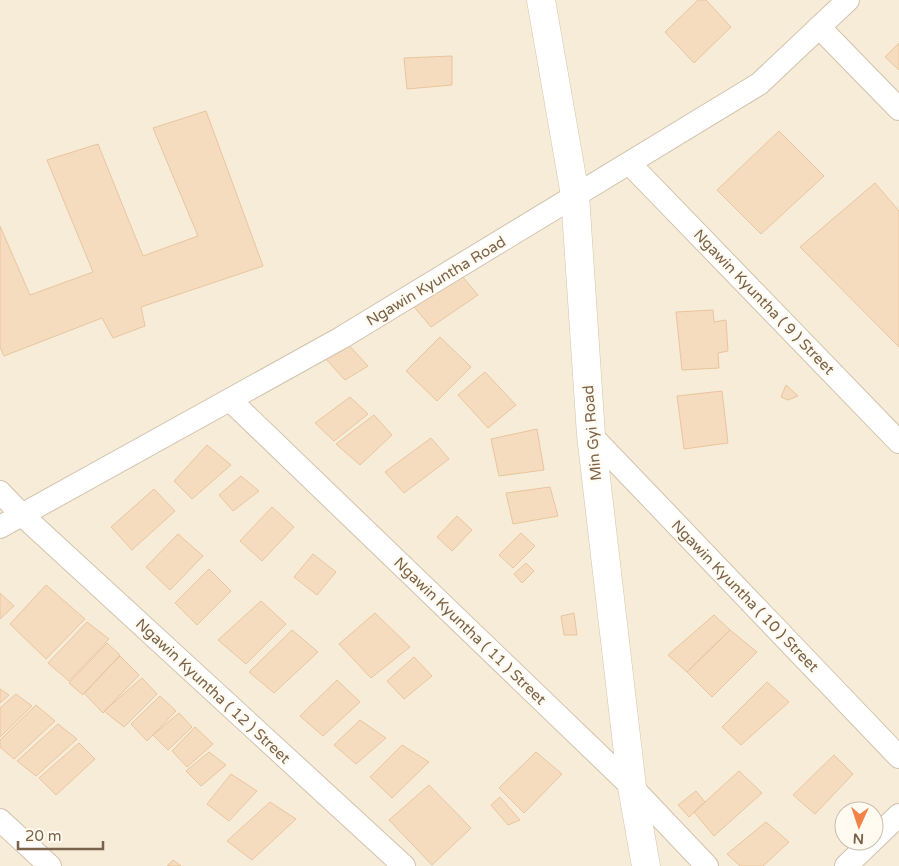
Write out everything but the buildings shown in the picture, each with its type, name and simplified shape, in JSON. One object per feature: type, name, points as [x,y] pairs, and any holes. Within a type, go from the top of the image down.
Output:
[{"type":"main road","name":"Min Gyi Road","points":[[541,0],[576,195],[591,435],[632,787],[646,866]]},
{"type":"street","name":"Ngawin Kyuntha Road","points":[[0,527],[341,338],[759,84],[848,0]]},
{"type":"street","points":[[819,27],[899,109]]},
{"type":"street","name":"Ngawin Kyuntha ( 9 ) Street","points":[[630,163],[899,442]]},
{"type":"street","name":"Ngawin Kyuntha ( 11 ) Street","points":[[230,400],[632,787],[706,866]]},
{"type":"street","name":"Ngawin Kyuntha ( 10 ) Street","points":[[591,435],[899,757]]},
{"type":"street","name":"Ngawin Kyuntha ( 12 ) Street","points":[[0,492],[22,515],[404,866]]},
{"type":"street","points":[[884,829],[899,815]]},
{"type":"street","points":[[0,820],[50,866]]},
{"type":"street","points":[[846,866],[862,851]]},
{"type":"shaded area","points":[[0,0],[899,0],[899,866],[0,866]]}]
